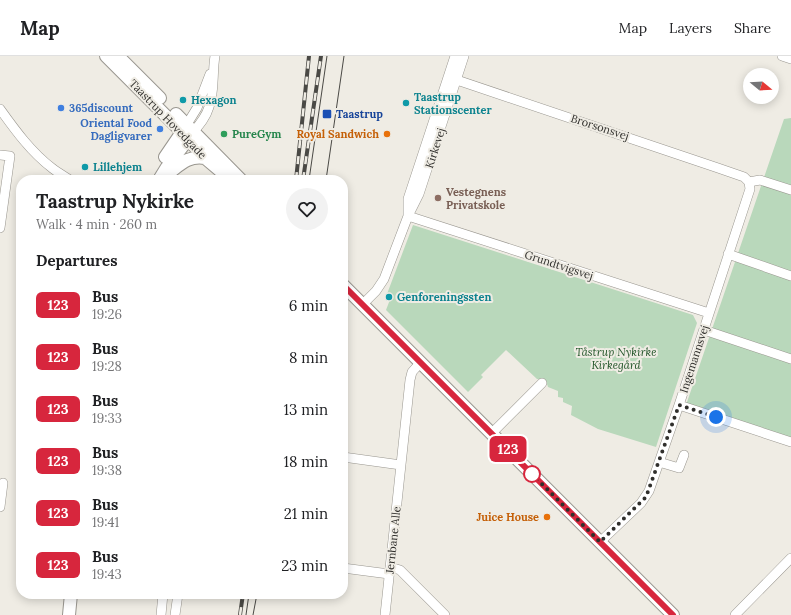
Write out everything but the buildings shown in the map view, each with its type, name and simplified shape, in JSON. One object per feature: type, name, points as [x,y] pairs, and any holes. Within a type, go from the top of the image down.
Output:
[{"type":"street","name":"Taastrup Hovedgade","points":[[106,56],[235,175]]},
{"type":"street","name":"Taastrup Hovedgade","points":[[118,56],[187,132],[205,158],[225,175]]},
{"type":"street","name":"Kirkevej","points":[[408,216],[408,199],[455,56]]},
{"type":"street","name":"Kirkevej","points":[[363,304],[376,291],[384,279],[408,216],[419,194],[464,56]]},
{"type":"street","points":[[782,56],[791,59]]},
{"type":"street","points":[[155,175],[187,132],[204,118],[210,107],[214,58]]},
{"type":"street","name":"Brorsonsvej","points":[[448,77],[725,170],[744,177],[749,182]]},
{"type":"street","points":[[0,109],[18,134],[51,167],[63,175]]},
{"type":"street","points":[[162,175],[187,132]]},
{"type":"street","points":[[0,155],[10,156],[0,228]]},
{"type":"street","points":[[166,175],[190,158],[205,158]]},
{"type":"street","points":[[749,182],[760,180],[791,190]]},
{"type":"street","name":"Ingemannsvej","points":[[600,542],[646,497],[660,462],[704,330],[750,189],[749,182]]},
{"type":"street","name":"Grundtvigsvej","points":[[408,216],[709,313]]},
{"type":"street","points":[[728,254],[791,276]]},
{"type":"street","points":[[348,290],[673,615]]},
{"type":"street","points":[[704,330],[791,359]]},
{"type":"street","name":"Jernbane Alle","points":[[385,615],[410,377],[412,372],[421,362]]},
{"type":"street","points":[[492,433],[542,383]]},
{"type":"street","points":[[679,405],[791,442]]},
{"type":"street","points":[[660,462],[679,468],[684,455]]},
{"type":"street","points":[[348,458],[401,464]]},
{"type":"street","points":[[0,507],[3,483]]},
{"type":"street","points":[[735,615],[791,558]]},
{"type":"street","points":[[348,568],[400,570],[445,615]]},
{"type":"street","points":[[69,615],[71,599]]},
{"type":"street","points":[[161,615],[163,599]]},
{"type":"street","points":[[175,615],[177,599]]},
{"type":"green space","points":[[791,118],[791,439],[686,405],[784,119]]},
{"type":"green space","name":"Tåstrup Nykirke Kirkegård","points":[[413,225],[693,315],[697,323],[656,447],[598,429],[571,415],[572,406],[563,402],[563,398],[558,397],[558,391],[548,387],[546,381],[537,379],[506,350],[481,375],[483,377],[468,392],[386,310],[391,297],[387,294]]},
{"type":"tram line","points":[[310,175],[327,56]]},
{"type":"tram line","points":[[327,175],[344,56]]},
{"type":"tram line","points":[[246,615],[248,599]]},
{"type":"tram line","points":[[253,615],[256,599]]},
{"type":"railway","points":[[297,175],[309,56]]},
{"type":"railway","points":[[304,175],[321,56]]},
{"type":"railway","points":[[240,615],[242,599]]},
{"type":"bus line","name":"123","points":[[348,290],[673,615]]},
{"type":"place","name":"Hexagon","points":[[183,100]]},
{"type":"place","name":"Taastrup Stationscenter","points":[[406,103]]},
{"type":"place","name":"365discount","points":[[61,108]]},
{"type":"place","name":"Taastrup","points":[[327,114]]},
{"type":"place","name":"Oriental Food Dagligvarer","points":[[160,129]]},
{"type":"place","name":"PureGym","points":[[224,134]]},
{"type":"place","name":"Royal Sandwich","points":[[387,134]]},
{"type":"place","name":"Lillehjem","points":[[85,167]]},
{"type":"place","name":"Vestegnens Privatskole","points":[[438,198]]},
{"type":"place","name":"Genforeningssten","points":[[389,297]]},
{"type":"place","name":"Juice House","points":[[547,517]]},
{"type":"route","points":[[532,474],[600,542],[646,497],[660,462],[679,405],[716,417]]}]
